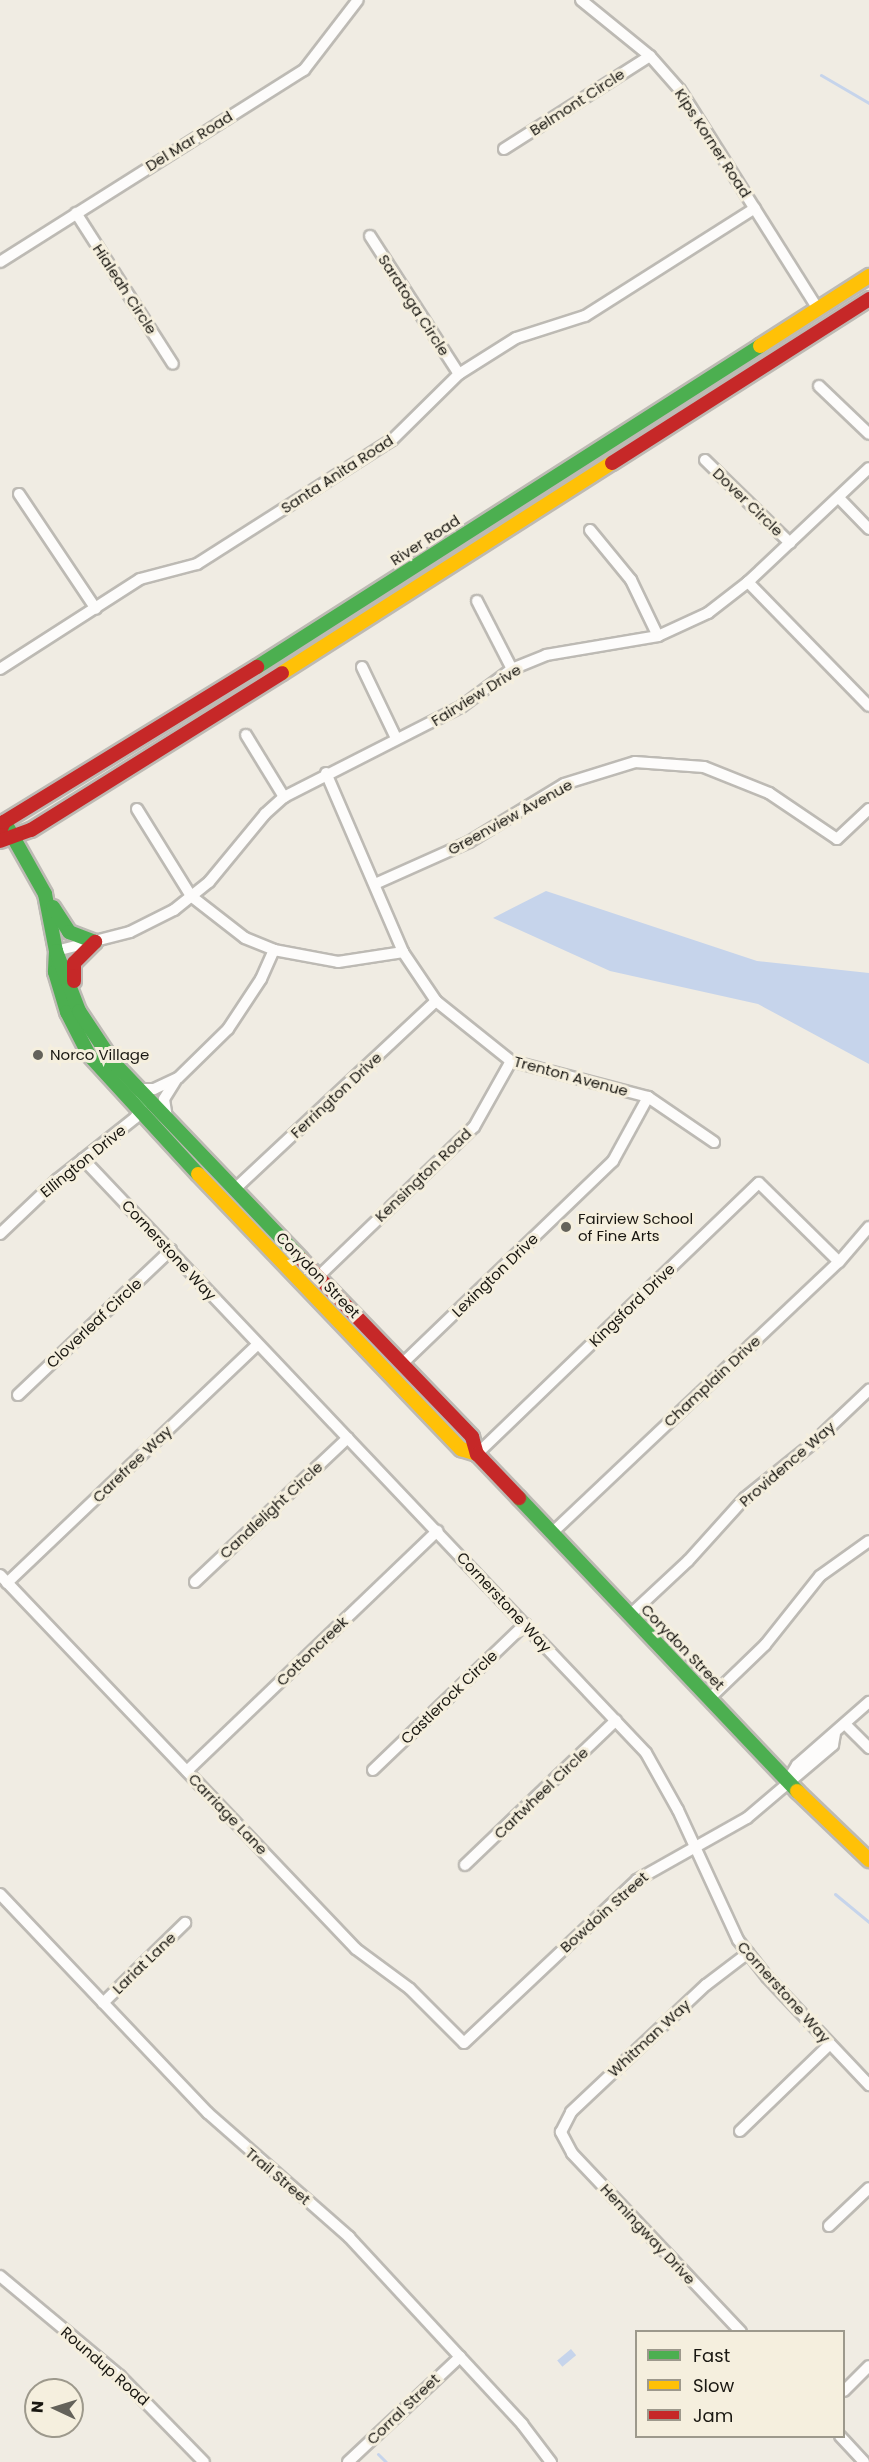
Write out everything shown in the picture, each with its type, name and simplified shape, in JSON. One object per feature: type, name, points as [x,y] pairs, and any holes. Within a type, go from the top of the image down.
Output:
[{"type":"main road","name":"River Road","points":[[1,823],[254,669],[869,276]]},
{"type":"main road","points":[[0,841],[16,838],[869,300]]},
{"type":"main road","name":"Corydon Street","points":[[1,823],[16,838],[45,894],[56,951],[79,1011],[96,1041],[191,1145],[236,1188],[472,1437],[477,1454],[787,1781],[869,1860]]},
{"type":"main road","points":[[45,894],[69,932],[95,942],[74,963],[79,1011]]},
{"type":"main road","name":"Corydon Street","points":[[56,951],[55,972],[79,1038],[88,1054],[140,1113],[461,1449],[477,1454]]},
{"type":"street","name":"Del Mar Road","points":[[0,262],[304,70],[358,0]]},
{"type":"street","name":"Kips Korner Road","points":[[581,0],[650,56],[680,90],[818,309]]},
{"type":"street","name":"Belmont Circle","points":[[504,148],[650,56]]},
{"type":"street","name":"Santa Anita Road","points":[[0,669],[140,579],[196,564],[392,440],[459,374],[516,338],[585,316],[755,208]]},
{"type":"street","name":"Hialeah Circle","points":[[76,213],[173,364]]},
{"type":"street","name":"Saratoga Circle","points":[[370,236],[459,374]]},
{"type":"street","points":[[819,386],[869,434]]},
{"type":"street","name":"Dover Circle","points":[[705,460],[790,543]]},
{"type":"street","name":"Fairview Drive","points":[[56,951],[95,942],[155,921],[209,882],[284,797],[326,773],[461,708],[512,669],[546,655],[658,636],[708,613],[748,582],[869,468]]},
{"type":"street","points":[[19,494],[96,609]]},
{"type":"street","points":[[839,498],[869,530]]},
{"type":"street","points":[[590,530],[631,580],[658,636]]},
{"type":"street","points":[[748,582],[869,706]]},
{"type":"street","points":[[477,601],[512,669]]},
{"type":"street","points":[[362,667],[396,738]]},
{"type":"street","points":[[246,735],[284,797]]},
{"type":"street","name":"Greenview Avenue","points":[[375,884],[469,842],[564,784],[635,762],[704,767],[769,793],[837,839],[869,809]]},
{"type":"street","name":"Trenton Avenue","points":[[326,773],[403,952],[436,1001],[511,1062],[648,1097],[714,1142]]},
{"type":"street","points":[[136,809],[190,896],[222,923],[274,950],[338,962],[403,952]]},
{"type":"street","points":[[167,1118],[164,1100],[178,1078],[244,1007],[274,950]]},
{"type":"street","name":"Ferrington Drive","points":[[236,1188],[436,1001]]},
{"type":"street","name":"Kensington Road","points":[[319,1276],[474,1127],[511,1062]]},
{"type":"street","points":[[140,1113],[143,1098],[140,1089],[154,1089],[178,1078]]},
{"type":"street","name":"Lexington Drive","points":[[402,1364],[613,1161],[648,1097]]},
{"type":"street","name":"Corydon Street","points":[[140,1113],[156,1117],[182,1143],[191,1145]]},
{"type":"street","name":"Ellington Drive","points":[[0,1234],[83,1159],[118,1136],[140,1113]]},
{"type":"street","name":"Cornerstone Way","points":[[83,1159],[616,1720],[651,1761],[695,1847],[729,1926],[748,1953],[869,2085]]},
{"type":"street","name":"Kingsford Drive","points":[[477,1454],[759,1183],[839,1262]]},
{"type":"street","name":"Champlain Drive","points":[[552,1533],[839,1262],[869,1227]]},
{"type":"street","name":"Cloverleaf Circle","points":[[18,1395],[171,1250]]},
{"type":"street","name":"Carefree Way","points":[[3,1579],[257,1344]]},
{"type":"street","name":"Providence Way","points":[[630,1615],[688,1561],[745,1498],[812,1444],[869,1390]]},
{"type":"street","name":"Candlelight Circle","points":[[195,1582],[348,1438]]},
{"type":"street","name":"Cottoncreek","points":[[187,1771],[437,1531]]},
{"type":"street","points":[[709,1699],[765,1645],[820,1576],[869,1541]]},
{"type":"street","name":"Carriage Lane","points":[[3,1579],[356,1948],[410,1989],[464,2043]]},
{"type":"street","name":"Castlerock Circle","points":[[373,1770],[525,1624]]},
{"type":"street","name":"Bowdoin Street","points":[[464,2043],[637,1880],[747,1818],[787,1781],[804,1772],[833,1745],[835,1734],[869,1702]]},
{"type":"street","name":"Cartwheel Circle","points":[[465,1865],[616,1720]]},
{"type":"street","points":[[846,1725],[869,1748]]},
{"type":"street","name":"Trail Street","points":[[0,1894],[208,2113],[349,2237],[522,2424],[551,2462]]},
{"type":"street","name":"Lariat Lane","points":[[103,2002],[185,1923]]},
{"type":"street","name":"Whitman Way","points":[[561,2132],[571,2112],[706,1985],[748,1953]]},
{"type":"street","points":[[740,2131],[830,2044]]},
{"type":"street","name":"Hemingway Drive","points":[[561,2132],[572,2153],[740,2330]]},
{"type":"street","points":[[829,2226],[869,2188]]},
{"type":"street","name":"Roundup Road","points":[[0,2276],[120,2376],[204,2462]]},
{"type":"street","name":"Corral Street","points":[[348,2462],[460,2356]]},
{"type":"street","points":[[845,2389],[869,2366]]},
{"type":"street","points":[[842,2438],[864,2462]]},
{"type":"water","points":[[546,891],[757,961],[869,973],[869,1064],[758,1004],[610,971],[493,918]]},
{"type":"water","points":[[571,2349],[576,2355],[562,2367],[557,2361]]},
{"type":"waterway","points":[[821,75],[869,103]]},
{"type":"waterway","points":[[835,1894],[869,1922]]},
{"type":"waterway","points":[[378,2454],[386,2462]]},
{"type":"traffic: fast","points":[[257,667],[760,346]]},
{"type":"traffic: fast","points":[[8,828],[45,894],[56,951],[55,972],[67,1012],[89,1055],[198,1174]]},
{"type":"traffic: fast","points":[[53,907],[69,932],[95,942]]},
{"type":"traffic: fast","points":[[56,951],[79,1011],[113,1062],[301,1259]]},
{"type":"traffic: fast","points":[[519,1498],[797,1791]]},
{"type":"traffic: slow","points":[[760,346],[869,276]]},
{"type":"traffic: slow","points":[[282,673],[612,463]]},
{"type":"traffic: slow","points":[[198,1174],[461,1449],[477,1454]]},
{"type":"traffic: slow","points":[[797,1791],[869,1860]]},
{"type":"traffic: jam","points":[[612,463],[869,299]]},
{"type":"traffic: jam","points":[[0,831],[4,822],[257,667]]},
{"type":"traffic: jam","points":[[0,841],[31,830],[282,673]]},
{"type":"traffic: jam","points":[[74,981],[74,963],[95,942]]},
{"type":"traffic: jam","points":[[301,1259],[472,1437],[477,1454],[519,1498]]},
{"type":"place","name":"Norco Village","points":[[38,1055]]},
{"type":"place","name":"Fairview School of Fine Arts","points":[[566,1227]]}]
